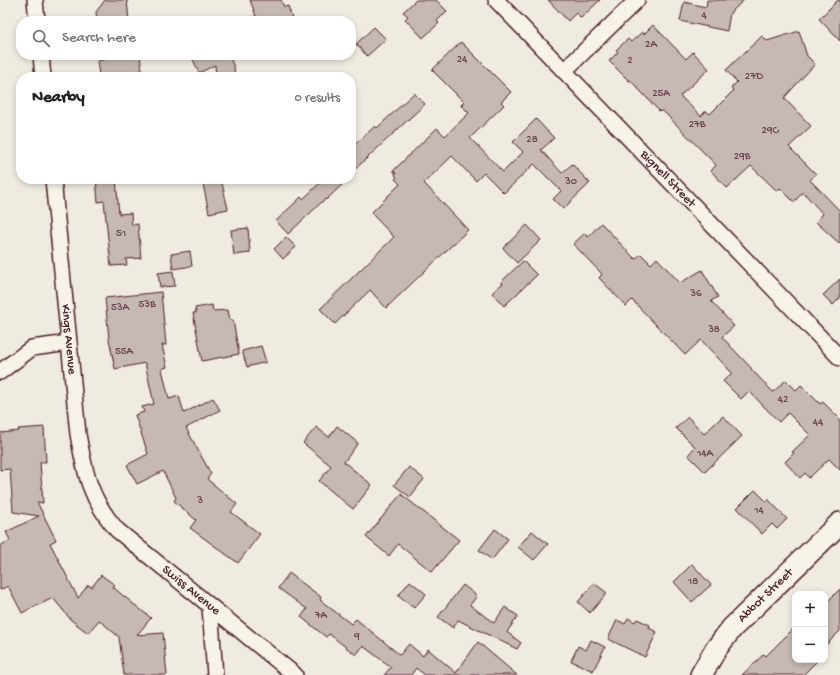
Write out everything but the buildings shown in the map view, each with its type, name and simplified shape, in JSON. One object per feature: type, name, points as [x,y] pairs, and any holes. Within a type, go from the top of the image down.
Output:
[{"type":"street","points":[[35,0],[37,16]]},
{"type":"street","name":"Bignell Street","points":[[496,0],[840,358]]},
{"type":"street","points":[[564,71],[637,0]]},
{"type":"street","points":[[41,60],[43,72]]},
{"type":"street","name":"Kings Avenue","points":[[53,184],[78,434],[84,467],[95,498]]},
{"type":"street","points":[[0,372],[32,348],[69,343]]},
{"type":"street","name":"Swiss Avenue","points":[[95,498],[104,516],[117,530],[295,675]]},
{"type":"street","name":"Abbot Street","points":[[701,675],[716,649],[732,628],[840,523]]},
{"type":"street","points":[[210,607],[215,675]]}]
